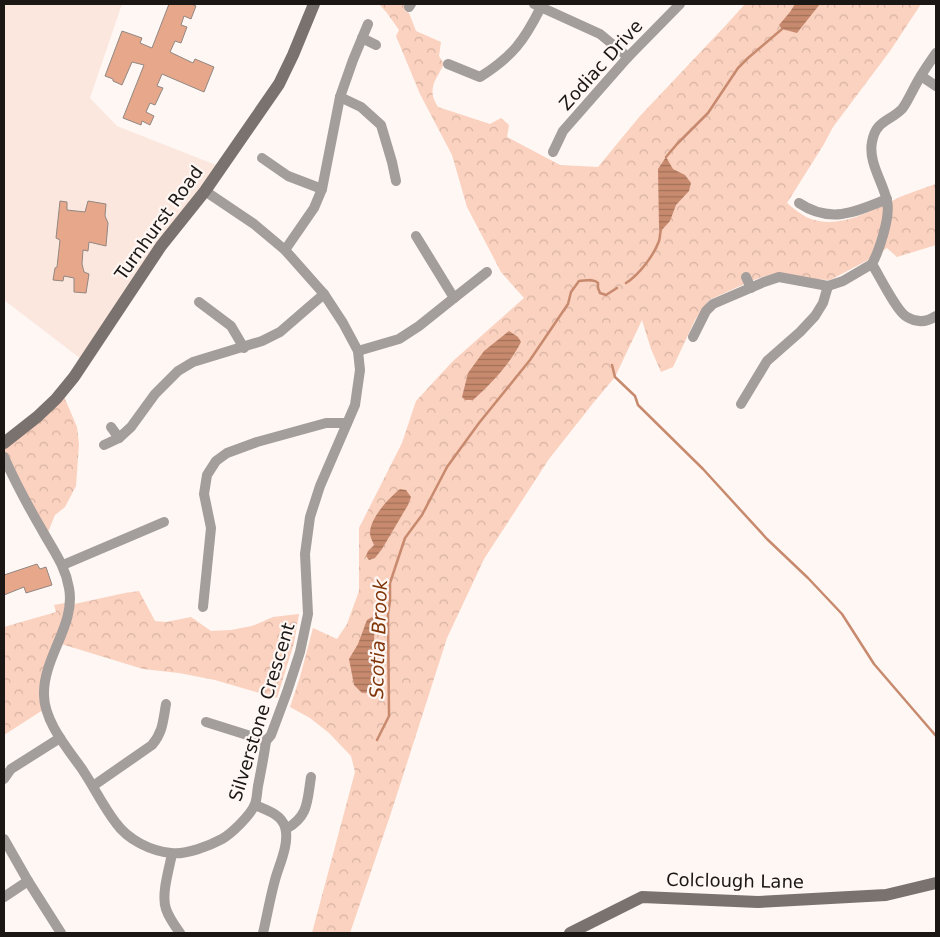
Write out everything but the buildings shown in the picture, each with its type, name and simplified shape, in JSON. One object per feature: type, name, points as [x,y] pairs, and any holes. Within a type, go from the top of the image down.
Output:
[{"type":"street","name":"Turnhurst Road","points":[[4,443],[56,399],[96,346],[161,246],[205,190],[279,84],[314,4]]},
{"type":"street","name":"Zodiac Drive","points":[[553,152],[563,131],[628,56],[680,4]]},
{"type":"street","points":[[448,64],[480,77],[502,62],[519,45],[532,26],[538,5],[600,34],[628,56]]},
{"type":"street","points":[[285,250],[314,208],[322,189],[340,97],[368,24]]},
{"type":"street","points":[[362,38],[376,45]]},
{"type":"street","points":[[693,337],[709,307],[764,282],[779,277],[828,286],[843,281],[872,264],[886,224],[888,210],[887,199],[871,152],[875,130],[884,121],[902,109],[936,53]]},
{"type":"street","points":[[921,76],[936,86]]},
{"type":"street","points":[[340,97],[361,107],[381,125],[396,181]]},
{"type":"street","points":[[269,160],[288,176],[322,189]]},
{"type":"street","name":"Silverstone Crescent","points":[[4,456],[23,496],[63,565],[69,586],[70,607],[49,666],[44,692],[47,712],[60,738],[117,824],[140,844],[172,854],[195,851],[223,839],[232,833],[255,805],[266,741],[271,735],[300,652],[308,614],[305,554],[310,517],[320,486],[355,405],[360,370],[358,351],[324,294],[285,250],[254,224],[205,190]]},
{"type":"street","points":[[800,204],[815,212],[830,214],[860,210],[887,199]]},
{"type":"street","points":[[416,236],[454,298]]},
{"type":"street","points":[[872,264],[905,317],[918,321],[929,320],[936,316]]},
{"type":"street","points":[[358,351],[399,340],[487,272]]},
{"type":"street","points":[[746,277],[751,288]]},
{"type":"street","points":[[741,404],[767,361],[815,316],[828,286]]},
{"type":"street","points":[[104,445],[119,438],[131,427],[155,394],[178,372],[193,362],[244,348],[280,332],[324,294]]},
{"type":"street","points":[[199,302],[232,326],[244,348]]},
{"type":"street","points":[[202,607],[211,528],[204,494],[207,475],[216,461],[227,453],[257,442],[326,423],[347,423]]},
{"type":"street","points":[[111,427],[119,438]]},
{"type":"street","points":[[63,565],[164,522]]},
{"type":"street","points":[[93,786],[152,745],[163,726],[166,704]]},
{"type":"street","points":[[206,722],[266,741]]},
{"type":"street","points":[[4,779],[11,769],[60,738]]},
{"type":"street","points":[[286,829],[295,824],[301,817],[305,808],[311,777]]},
{"type":"street","points":[[255,805],[278,817],[286,829],[285,846],[263,933]]},
{"type":"street","points":[[4,839],[61,933]]},
{"type":"street","points":[[172,854],[165,894],[165,908],[180,933]]},
{"type":"street","points":[[4,897],[28,881]]},
{"type":"street","name":"Colclough Lane","points":[[570,933],[642,897],[758,902],[886,895],[936,882]]},
{"type":"shaded area","points":[[4,4],[122,4],[90,98],[117,126],[221,167],[85,362],[4,300]]},
{"type":"shaded area","points":[[795,4],[820,4],[797,33],[782,29],[779,25]]},
{"type":"shaded area","points":[[666,157],[673,169],[685,175],[691,183],[689,191],[676,205],[670,221],[660,232],[658,169]]},
{"type":"shaded area","points":[[509,331],[518,337],[521,342],[517,350],[506,366],[487,387],[473,400],[465,400],[462,397],[468,373],[484,351]]},
{"type":"shaded area","points":[[400,489],[406,490],[411,497],[408,505],[382,549],[375,558],[369,560],[366,556],[374,545],[370,533],[373,521],[386,503]]},
{"type":"shaded area","points":[[372,617],[375,620],[375,669],[371,692],[362,693],[354,685],[349,659],[358,644],[367,620]]},
{"type":"green space","points":[[379,4],[404,4],[405,11],[409,13],[416,31],[441,42],[439,56],[444,64],[435,80],[433,90],[434,101],[438,107],[490,124],[501,118],[509,125],[507,137],[560,165],[598,167],[640,116],[745,4],[921,4],[890,51],[833,127],[787,203],[806,217],[818,221],[842,221],[854,218],[900,197],[936,184],[936,245],[897,257],[887,248],[830,280],[810,279],[777,273],[751,281],[709,300],[695,320],[673,367],[661,372],[642,320],[615,377],[549,459],[484,559],[447,638],[350,933],[312,933],[355,772],[351,756],[329,733],[310,718],[290,707],[313,628],[337,639],[347,624],[359,591],[359,528],[402,443],[416,401],[453,361],[524,298],[501,272],[467,207],[452,155],[420,94],[396,36],[399,30]]},
{"type":"green space","points":[[62,392],[77,427],[79,444],[76,486],[65,507],[55,515],[46,537],[4,457],[4,443]]},
{"type":"green space","points":[[139,591],[155,621],[166,622],[191,617],[211,631],[252,626],[273,617],[299,614],[294,643],[277,698],[215,680],[143,669],[58,643],[49,666],[46,708],[4,735],[4,627],[56,612],[54,605],[70,602],[70,605]]},
{"type":"waterway","points":[[666,157],[708,113],[738,68],[782,29]]},
{"type":"waterway","points":[[626,283],[641,270],[650,258],[659,241],[661,229]]},
{"type":"waterway","name":"Scotia Brook","points":[[377,740],[389,716],[388,614],[390,583],[405,538],[422,515],[447,467],[479,423],[530,360],[568,304],[571,292],[579,281],[596,281],[600,293],[606,295],[617,288]]},
{"type":"waterway","points":[[612,365],[615,377],[635,396],[638,405],[703,469],[767,539],[842,614],[874,664],[936,736]]}]
